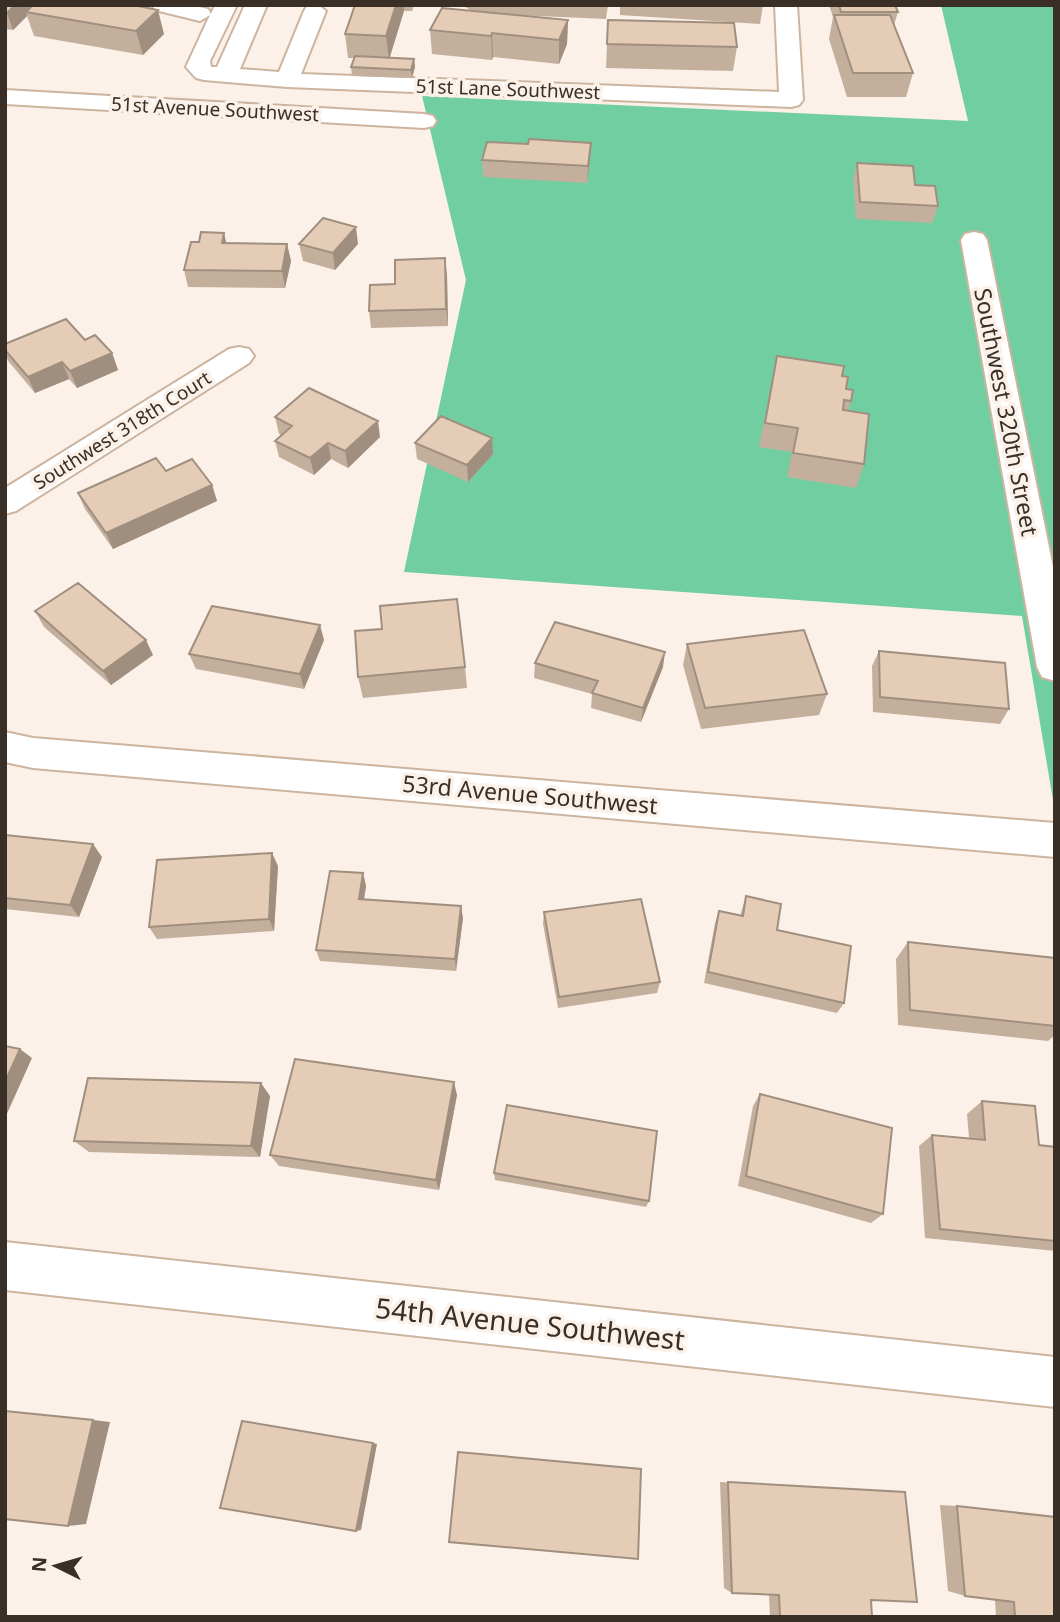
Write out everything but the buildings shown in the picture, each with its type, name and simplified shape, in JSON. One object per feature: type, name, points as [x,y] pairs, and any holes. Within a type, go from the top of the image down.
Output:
[{"type":"street","points":[[163,5],[200,13]]},
{"type":"street","points":[[226,5],[198,67],[204,73],[225,76],[256,5]]},
{"type":"street","name":"51st Lane Southwest","points":[[225,76],[791,100],[786,5]]},
{"type":"street","points":[[287,80],[315,11]]},
{"type":"street","name":"51st Avenue Southwest","points":[[5,97],[424,121]]},
{"type":"street","name":"Southwest 320th Street","points":[[974,240],[1055,667]]},
{"type":"street","name":"Southwest 318th Court","points":[[5,503],[239,356]]},
{"type":"street","name":"53rd Avenue Southwest","points":[[5,747],[33,753],[1055,841]]},
{"type":"street","name":"54th Avenue Southwest","points":[[5,1266],[1055,1382]]},
{"type":"green space","points":[[941,5],[1055,5],[1055,812],[1022,616],[404,572],[466,280],[422,96],[968,121]]}]
